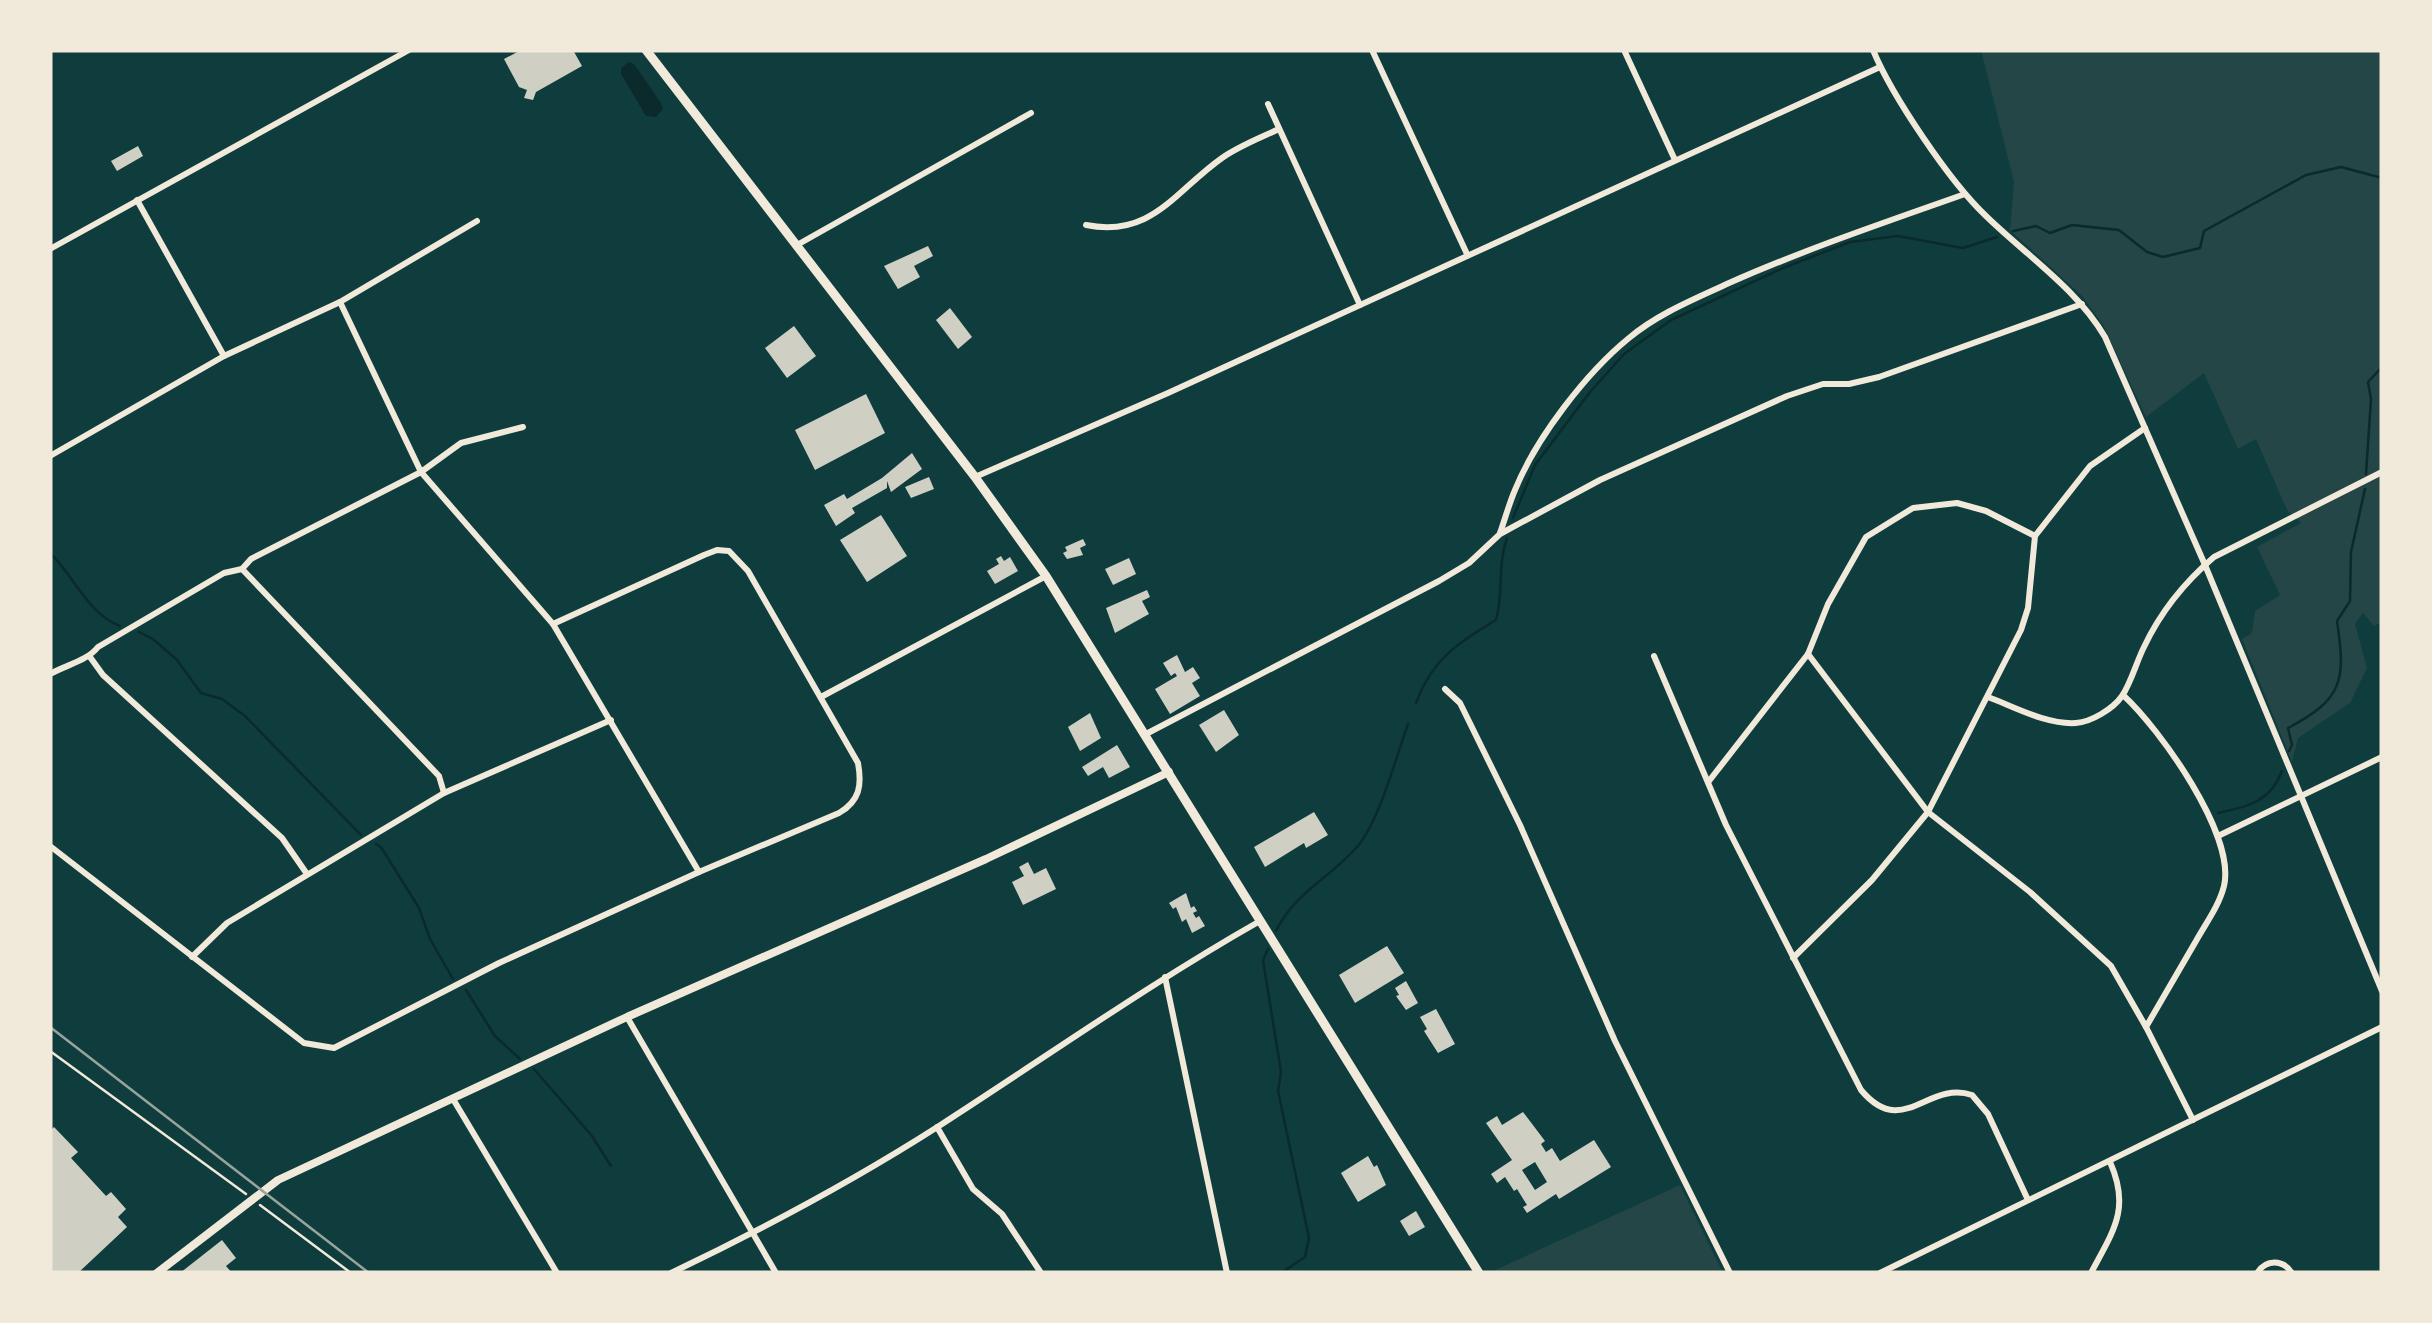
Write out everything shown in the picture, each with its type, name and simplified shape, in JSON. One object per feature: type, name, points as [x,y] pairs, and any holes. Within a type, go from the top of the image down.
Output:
[{"type":"main road","points":[[646,50],[975,477],[1046,576],[1478,1273]]},
{"type":"street","points":[[50,249],[410,50]]},
{"type":"street","points":[[1372,50],[1467,254]]},
{"type":"street","points":[[1624,50],[1676,160]]},
{"type":"street","points":[[1872,50],[1965,194],[2082,304],[2105,338],[2382,991]]},
{"type":"street","points":[[975,477],[1880,67]]},
{"type":"street","points":[[1268,104],[1360,305]]},
{"type":"street","points":[[797,245],[1031,112]]},
{"type":"street","points":[[1086,225],[1122,228],[1154,213],[1226,155],[1279,128]]},
{"type":"street","points":[[1500,534],[1515,489],[1537,448],[1564,409],[1627,339],[1657,318],[1750,274],[1965,194]]},
{"type":"street","points":[[137,200],[224,356]]},
{"type":"street","points":[[50,456],[224,356],[340,302],[477,221]]},
{"type":"street","points":[[340,302],[420,472],[553,624],[699,872]]},
{"type":"street","points":[[1146,734],[1439,581],[1469,563],[1500,534],[1600,480],[1787,396],[1824,384],[1849,384],[1879,377],[2082,304]]},
{"type":"street","points":[[50,674],[90,657],[98,648],[224,573],[242,569],[251,559],[420,472],[461,443],[524,427]]},
{"type":"street","points":[[1793,958],[1884,867],[1928,812],[2021,630],[2028,608],[2035,536],[2090,466],[2145,428]]},
{"type":"street","points":[[1988,698],[2050,720],[2075,724],[2101,714],[2123,695],[2151,633],[2204,565],[2382,472]]},
{"type":"street","points":[[1710,781],[1808,654],[1836,589],[1866,537],[1913,508],[1957,502],[1986,511],[2035,536]]},
{"type":"street","points":[[50,846],[304,1043],[334,1048],[499,963],[850,806],[862,783],[858,763],[748,571],[729,551],[704,554],[553,624]]},
{"type":"street","points":[[242,569],[439,776],[444,793]]},
{"type":"street","points":[[821,697],[1046,576]]},
{"type":"street","points":[[1808,654],[1928,812],[2030,892],[2110,966],[2146,1027],[2192,1120]]},
{"type":"street","points":[[1654,656],[1726,824],[1869,1100],[1892,1113],[1952,1092],[1972,1094],[1988,1114],[2028,1200]]},
{"type":"street","points":[[90,657],[103,675],[282,838],[307,874]]},
{"type":"street","points":[[1445,690],[1460,703],[1615,1041],[1730,1273]]},
{"type":"street","points":[[2123,695],[2146,716],[2180,766],[2218,836],[2226,866],[2218,904],[2146,1027]]},
{"type":"street","points":[[192,957],[227,923],[444,793],[612,720]]},
{"type":"street","points":[[2218,836],[2382,757]]},
{"type":"street","points":[[157,1273],[278,1180],[628,1018],[986,859],[1168,772]]},
{"type":"street","points":[[671,1273],[754,1234],[937,1128],[1165,976],[1260,921]]},
{"type":"street","points":[[1165,976],[1227,1273]]},
{"type":"street","points":[[628,1018],[776,1273]]},
{"type":"street","points":[[1880,1273],[2382,1027]]},
{"type":"street","points":[[453,1099],[556,1273]]},
{"type":"street","points":[[937,1128],[973,1189],[1002,1214],[1041,1273]]},
{"type":"street","points":[[2090,1273],[2118,1222],[2121,1201],[2110,1162]]},
{"type":"street","points":[[2258,1273],[2264,1264],[2273,1262],[2292,1273]]},
{"type":"path","points":[[50,1051],[351,1273]]},
{"type":"shaded area","points":[[1981,50],[2382,50],[2382,622],[2374,626],[2363,613],[2355,624],[2367,668],[2350,703],[2298,738],[2292,762],[2242,639],[2252,633],[2255,611],[2280,595],[2257,547],[2301,523],[2287,510],[2256,439],[2238,449],[2204,373],[2146,417],[2103,325],[2082,296],[2010,230],[2014,182]]},
{"type":"shaded area","points":[[629,62],[661,103],[663,109],[656,117],[646,116],[621,74],[621,68]]},
{"type":"shaded area","points":[[1680,1185],[1723,1273],[1489,1273]]},
{"type":"building","points":[[521,50],[573,50],[582,66],[536,92],[533,100],[524,98],[527,90],[519,87],[504,59]]},
{"type":"building","points":[[138,146],[143,156],[117,171],[111,161]]},
{"type":"building","points":[[928,246],[933,256],[914,266],[920,277],[898,289],[884,266]]},
{"type":"building","points":[[950,308],[972,337],[958,349],[936,320]]},
{"type":"building","points":[[794,326],[816,356],[787,378],[765,348]]},
{"type":"building","points":[[866,394],[885,433],[815,470],[795,430]]},
{"type":"building","points":[[912,453],[922,469],[891,492],[887,481],[887,488],[852,508],[855,513],[836,526],[824,505],[844,494],[847,499],[882,478]]},
{"type":"building","points":[[929,477],[934,489],[911,498],[905,487]]},
{"type":"building","points":[[881,515],[907,556],[867,582],[840,540]]},
{"type":"building","points":[[1083,539],[1083,555],[1067,559],[1065,547]]},
{"type":"building","points":[[1001,556],[1004,561],[1010,557],[1018,571],[995,584],[987,571],[999,564],[996,559]]},
{"type":"building","points":[[1129,558],[1136,574],[1113,585],[1105,569]]},
{"type":"building","points":[[1147,590],[1150,597],[1142,601],[1149,614],[1115,633],[1106,608]]},
{"type":"building","points":[[1177,655],[1185,672],[1193,667],[1200,678],[1192,683],[1200,696],[1170,714],[1155,689],[1177,676],[1171,676],[1163,663]]},
{"type":"building","points":[[1224,710],[1239,735],[1216,752],[1199,725]]},
{"type":"building","points":[[1090,713],[1101,738],[1080,751],[1068,727]]},
{"type":"building","points":[[1117,745],[1130,767],[1109,778],[1103,767],[1088,776],[1082,767]]},
{"type":"building","points":[[1314,812],[1328,835],[1306,848],[1304,843],[1265,867],[1254,847]]},
{"type":"building","points":[[1028,862],[1034,874],[1046,868],[1056,889],[1023,905],[1012,882],[1024,876],[1019,867]]},
{"type":"building","points":[[1186,893],[1191,908],[1194,906],[1197,911],[1193,913],[1205,926],[1192,933],[1186,919],[1182,922],[1176,907],[1173,909],[1169,903]]},
{"type":"building","points":[[1387,946],[1404,973],[1355,1003],[1339,975]]},
{"type":"building","points":[[1406,981],[1418,1003],[1406,1010],[1395,988]]},
{"type":"building","points":[[1436,1009],[1455,1044],[1438,1053],[1420,1017]]},
{"type":"building","points":[[1523,1112],[1545,1141],[1541,1144],[1546,1152],[1552,1148],[1560,1161],[1594,1140],[1611,1167],[1559,1199],[1556,1194],[1527,1213],[1523,1207],[1527,1205],[1517,1189],[1514,1191],[1505,1177],[1497,1183],[1491,1174],[1512,1160],[1486,1123],[1497,1116],[1502,1125]],"holes":[[[1535,1162],[1547,1182],[1535,1190],[1522,1170]]]},
{"type":"building","points":[[54,1127],[78,1152],[71,1158],[106,1196],[111,1192],[126,1209],[118,1217],[127,1227],[78,1273],[50,1273],[50,1131]]},
{"type":"building","points":[[1368,1156],[1386,1185],[1358,1202],[1341,1173]]},
{"type":"building","points":[[1416,1211],[1425,1227],[1409,1236],[1400,1221]]},
{"type":"building","points":[[222,1240],[236,1258],[226,1266],[232,1273],[180,1273]]},
{"type":"waterway","points":[[2013,231],[2036,226],[2050,233],[2072,225],[2119,230],[2147,252],[2163,257],[2200,248],[2204,231],[2306,175],[2341,167],[2382,178]]},
{"type":"waterway","points":[[1513,518],[1535,465],[1590,392],[1624,354],[1671,320],[1850,242],[1898,236],[1963,248],[1997,237]]},
{"type":"waterway","points":[[2366,474],[2371,399],[2368,382],[2382,367]]},
{"type":"waterway","points":[[2289,751],[2292,745],[2288,728],[2330,697],[2340,674],[2337,621],[2350,601],[2351,552],[2365,489]]},
{"type":"waterway","points":[[1416,703],[1438,663],[1496,620],[1507,538]]},
{"type":"waterway","points":[[50,553],[90,604],[120,626]]},
{"type":"waterway","points":[[139,632],[177,660],[201,693],[222,699],[245,716],[361,835]]},
{"type":"waterway","points":[[1276,931],[1303,895],[1365,836],[1380,806],[1408,724]]},
{"type":"waterway","points":[[2218,813],[2265,796],[2282,771]]},
{"type":"waterway","points":[[376,844],[419,908],[430,939],[453,979]]},
{"type":"waterway","points":[[1268,949],[1263,960],[1281,1072],[1278,1091],[1309,1238],[1305,1257],[1281,1273]]},
{"type":"waterway","points":[[466,990],[495,1036],[520,1059]]},
{"type":"waterway","points":[[534,1069],[592,1136],[611,1166]]},
{"type":"railway","points":[[50,1027],[369,1273]]}]
